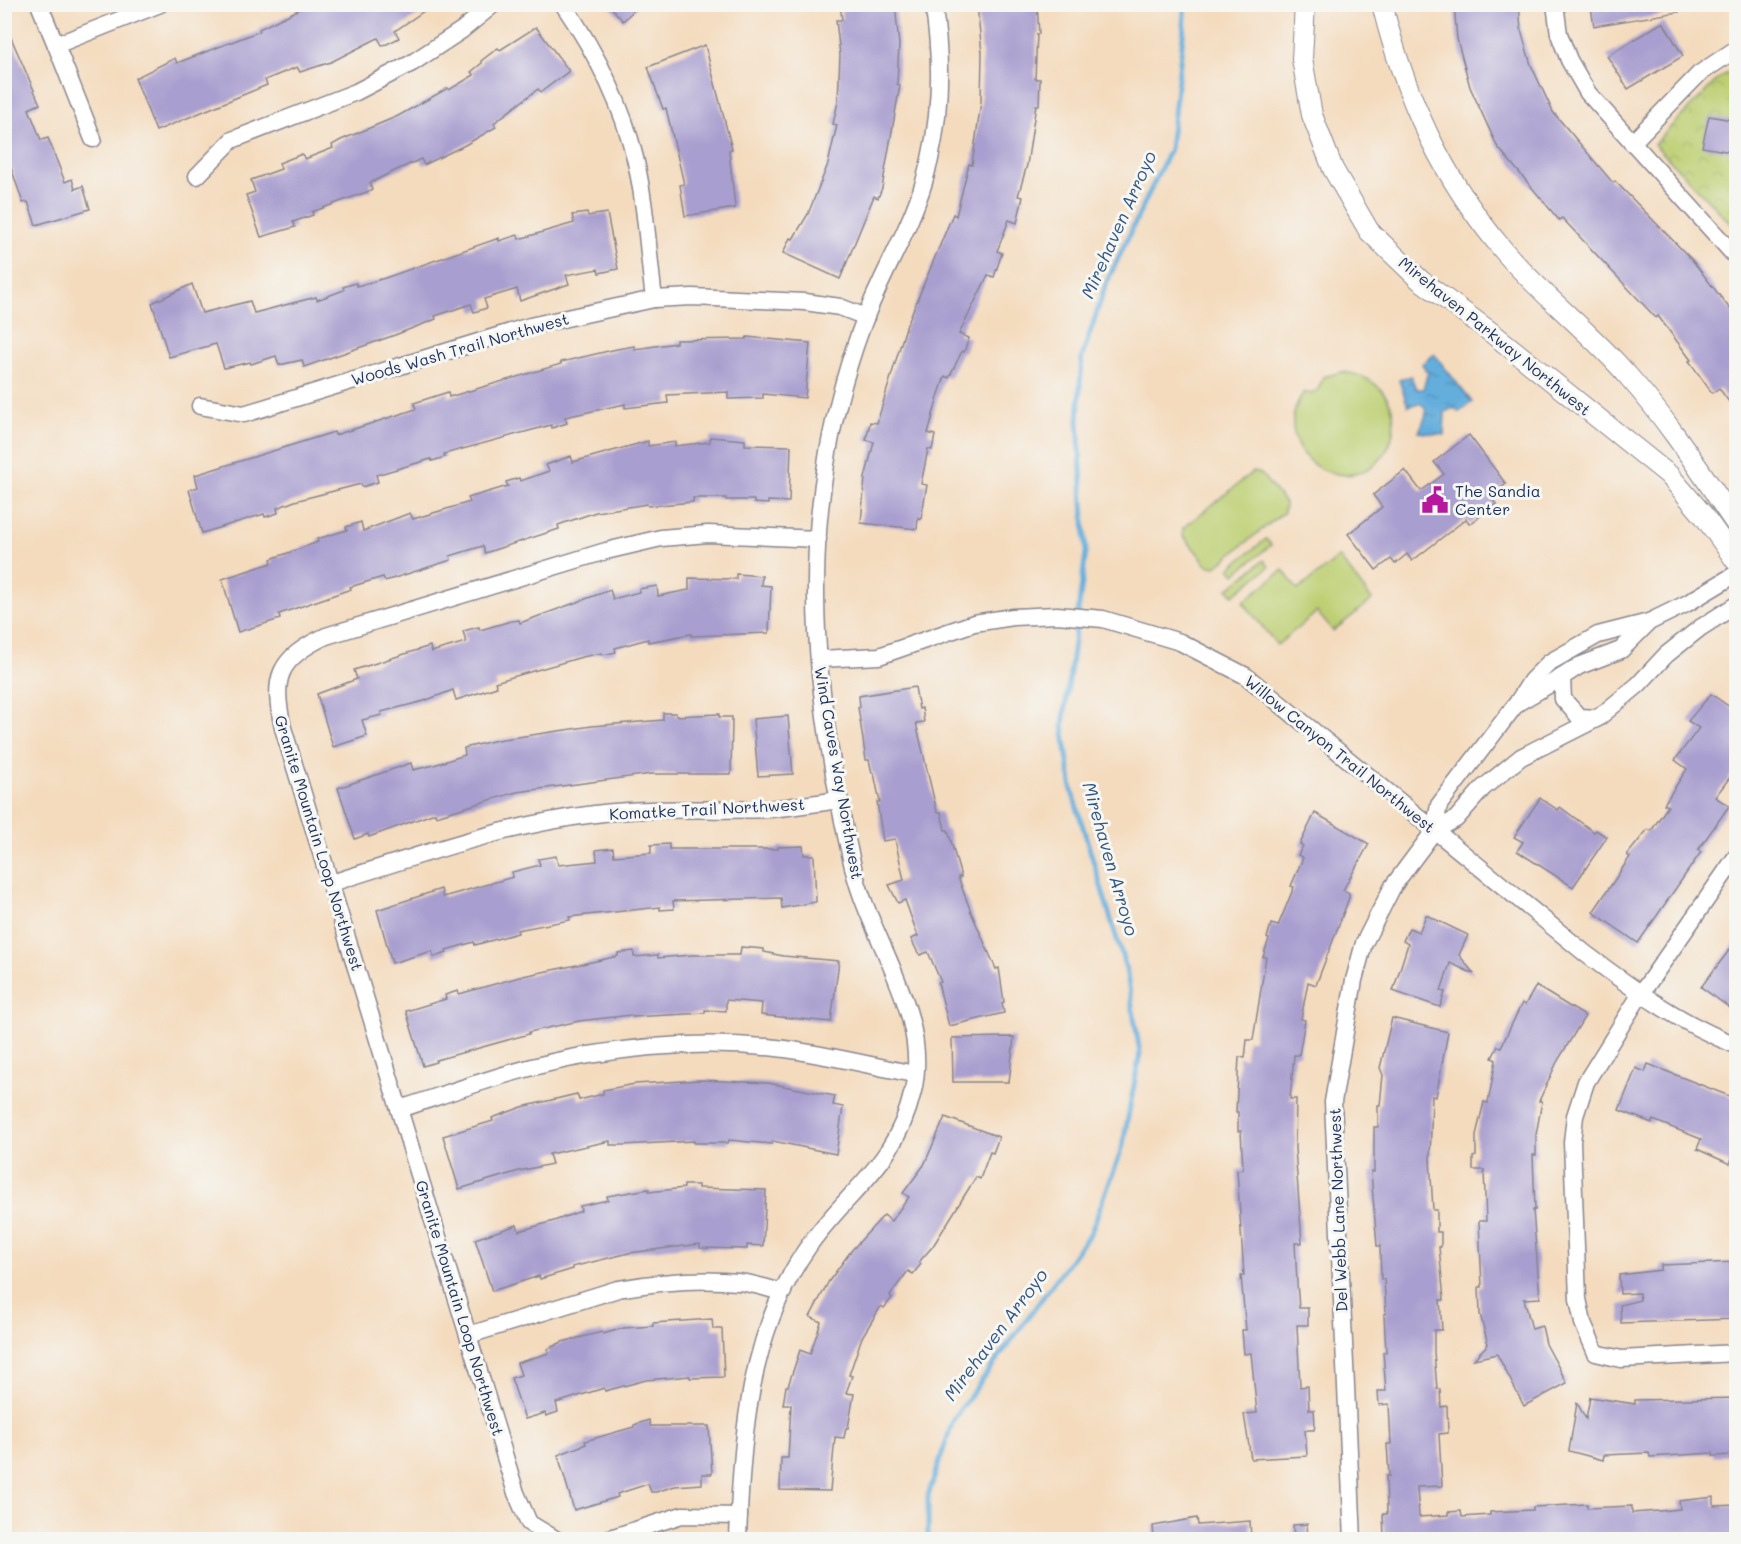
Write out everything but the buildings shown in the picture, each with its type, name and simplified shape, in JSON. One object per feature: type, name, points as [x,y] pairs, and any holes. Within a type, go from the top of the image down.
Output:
[{"type":"street","points":[[39,4],[93,139]]},
{"type":"street","points":[[56,45],[160,4]]},
{"type":"street","points":[[197,176],[232,140],[356,92],[412,63],[462,30],[494,4]]},
{"type":"street","points":[[563,4],[605,74],[623,119],[635,159],[654,299]]},
{"type":"street","name":"Wind Caves Way Northwest","points":[[738,1539],[753,1378],[762,1340],[783,1292],[811,1244],[882,1163],[897,1139],[914,1088],[913,1029],[902,991],[865,911],[853,869],[822,689],[816,594],[818,539],[831,430],[866,317],[924,182],[938,107],[937,29],[933,4]]},
{"type":"street","name":"Mirehaven Parkway Northwest","points":[[1305,4],[1302,59],[1312,115],[1333,169],[1369,231],[1420,280],[1492,333],[1669,476],[1704,516],[1737,561]]},
{"type":"street","points":[[1382,4],[1395,56],[1414,110],[1439,157],[1473,211],[1505,252],[1627,374],[1657,409],[1737,524]]},
{"type":"street","points":[[1555,4],[1559,34],[1569,60],[1588,93],[1737,257]]},
{"type":"street","points":[[1632,143],[1699,74],[1737,49]]},
{"type":"street","name":"Woods Wash Trail Northwest","points":[[200,406],[244,414],[530,326],[654,299],[693,297],[805,302],[840,307],[866,317]]},
{"type":"street","name":"Granite Mountain Loop Northwest","points":[[557,1539],[529,1523],[516,1493],[276,696],[282,670],[300,648],[326,636],[583,558],[661,538],[708,534],[818,539]]},
{"type":"street","name":"Del Webb Lane Northwest","points":[[1434,831],[1439,806],[1517,704],[1531,681],[1550,662],[1598,635],[1649,622],[1686,604],[1737,574]]},
{"type":"street","name":"Del Webb Lane Northwest","points":[[1353,1539],[1333,1102],[1354,980],[1364,943],[1393,886],[1434,831],[1456,819],[1492,780],[1521,757],[1598,718],[1638,685],[1666,655],[1700,628],[1737,605]]},
{"type":"street","name":"Willow Canyon Trail Northwest","points":[[820,659],[879,656],[974,623],[1013,617],[1057,615],[1102,619],[1180,642],[1246,676],[1434,831],[1640,995],[1686,1023],[1737,1045]]},
{"type":"street","name":"Del Webb Lane Northwest","points":[[1517,704],[1579,666],[1621,650],[1649,622]]},
{"type":"street","points":[[1562,677],[1563,699],[1579,717],[1598,718]]},
{"type":"street","name":"Komatke Trail Northwest","points":[[331,884],[463,842],[556,820],[650,809],[767,809],[840,800]]},
{"type":"street","points":[[1737,857],[1640,995],[1586,1082],[1575,1116],[1572,1142],[1578,1299],[1583,1323],[1596,1353],[1621,1359],[1737,1353]]},
{"type":"street","points":[[400,1110],[548,1064],[588,1055],[666,1046],[712,1044],[785,1049],[915,1074]]},
{"type":"street","points":[[469,1335],[618,1289],[643,1285],[684,1281],[739,1282],[783,1292]]},
{"type":"street","points":[[604,1539],[682,1515],[739,1516]]},
{"type":"green space","points":[[1736,67],[1736,229],[1654,144],[1717,80]]},
{"type":"green space","points":[[1342,372],[1368,380],[1385,395],[1393,414],[1392,434],[1385,453],[1371,467],[1351,474],[1326,471],[1313,464],[1299,448],[1293,430],[1295,410],[1304,392],[1311,394],[1318,390],[1323,377]]},
{"type":"green space","points":[[1253,472],[1261,474],[1285,503],[1284,512],[1215,567],[1207,565],[1183,535],[1183,528]]},
{"type":"green space","points":[[1266,539],[1271,545],[1235,574],[1230,568]]},
{"type":"green space","points":[[1339,557],[1372,600],[1333,631],[1317,612],[1277,645],[1243,602],[1283,570],[1298,590]]},
{"type":"green space","points":[[1264,560],[1269,567],[1233,595],[1228,589]]},
{"type":"water","points":[[1434,354],[1472,402],[1459,412],[1453,408],[1445,412],[1444,435],[1419,432],[1426,415],[1425,407],[1419,403],[1408,406],[1399,380],[1411,376],[1416,389],[1423,389],[1428,373],[1422,364]]},
{"type":"waterway","name":"Mirehaven Arroyo","points":[[928,1540],[928,1496],[954,1418],[1091,1232],[1122,1149],[1140,1053],[1126,969],[1072,791],[1063,725],[1086,552],[1078,420],[1082,357],[1106,284],[1170,149],[1184,27],[1184,4]]},
{"type":"place","name":"The Sandia Center","points":[[1435,500]]}]
